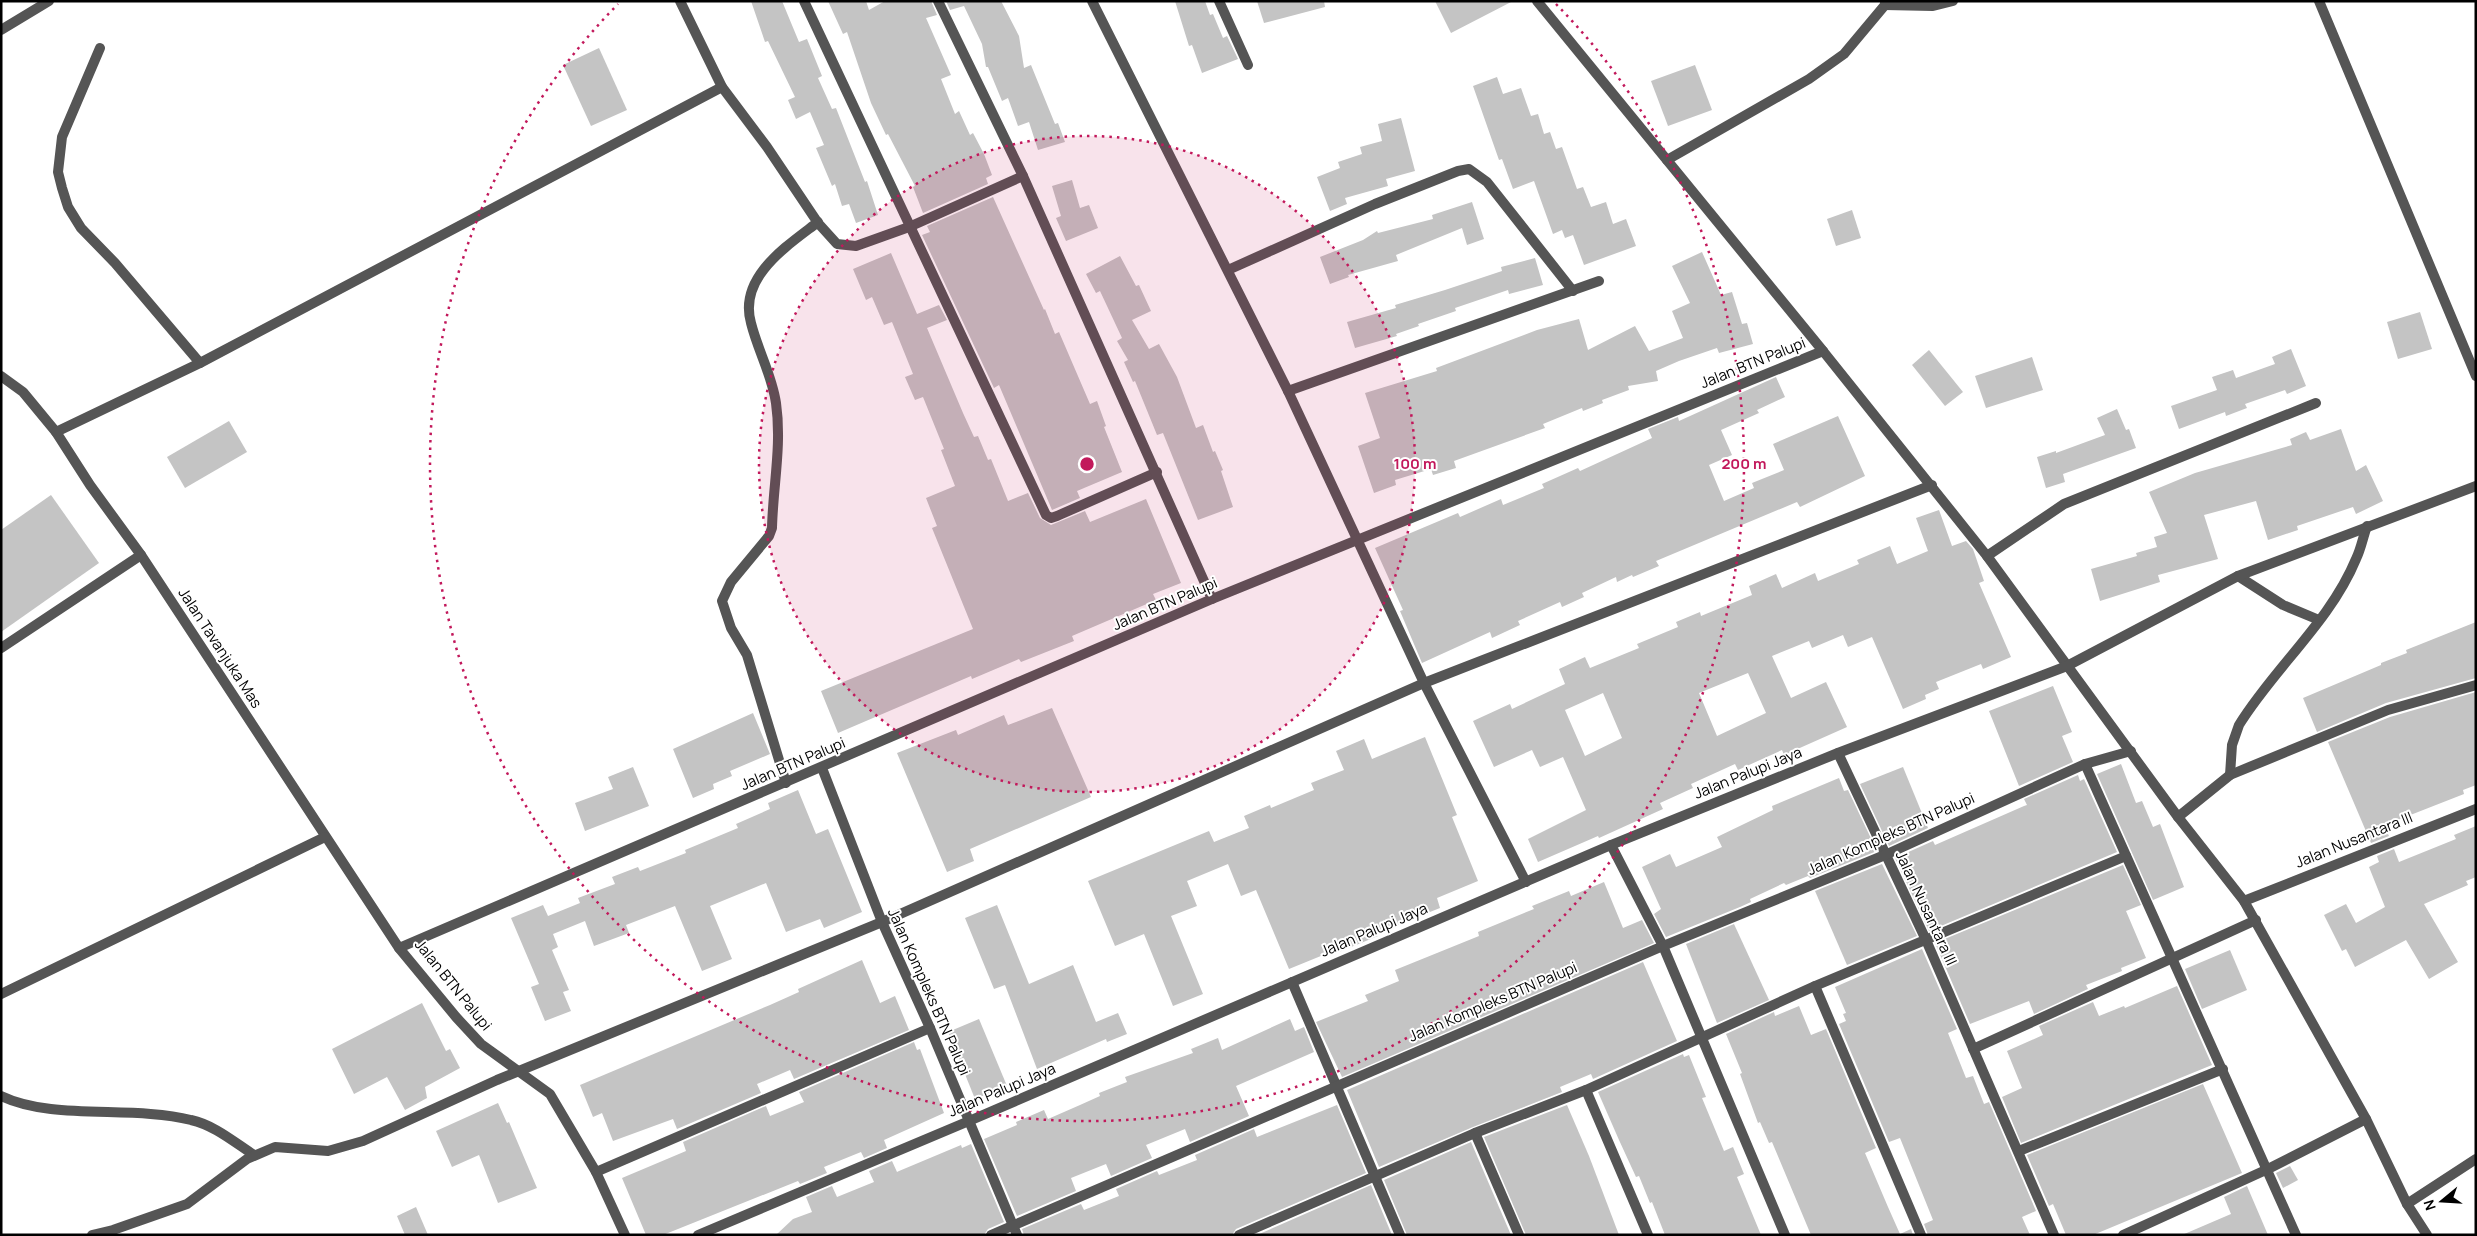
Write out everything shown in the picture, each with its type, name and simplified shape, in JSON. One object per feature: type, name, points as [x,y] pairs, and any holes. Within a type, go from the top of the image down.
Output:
[{"type":"street","points":[[1,30],[49,1]]},
{"type":"street","points":[[680,1],[722,87],[767,147],[818,222],[838,244],[856,246],[910,227],[1023,176]]},
{"type":"street","points":[[804,1],[1048,517],[1056,516],[1157,472]]},
{"type":"street","points":[[938,1],[1023,176],[1157,472],[1212,599]]},
{"type":"street","points":[[1092,1],[1288,391],[1424,683],[1526,882]]},
{"type":"street","name":"Jalan BTN Palupi","points":[[625,1235],[596,1172],[550,1094],[481,1044],[456,1017],[400,948],[1212,599],[1823,351],[1538,1]]},
{"type":"street","points":[[1667,160],[1809,79],[1844,54],[1885,3],[1933,6],[1953,1]]},
{"type":"street","points":[[2319,1],[2476,376]]},
{"type":"street","points":[[1223,3],[1248,65]]},
{"type":"street","points":[[100,48],[62,137],[58,172],[68,207],[81,228],[115,263],[200,363]]},
{"type":"street","points":[[56,432],[200,363],[722,87]]},
{"type":"street","points":[[1228,270],[1375,204],[1458,171],[1469,169],[1487,182],[1573,291]]},
{"type":"street","points":[[786,783],[747,655],[731,628],[722,601],[731,582],[769,536],[772,528],[778,428],[770,377],[750,323],[751,295],[759,276],[774,257],[818,222]]},
{"type":"street","points":[[1288,391],[1599,281]]},
{"type":"street","points":[[1823,351],[1987,556],[2178,817],[2244,901],[2366,1119],[2407,1204],[2427,1235]]},
{"type":"street","name":"Jalan Tavanjuka Mas","points":[[1,376],[24,392],[56,432],[90,485],[141,555],[325,837],[400,948]]},
{"type":"street","points":[[1987,556],[2064,504],[2316,403]]},
{"type":"street","points":[[92,1235],[113,1230],[187,1204],[254,1155],[279,1147],[319,1152],[342,1148],[386,1131],[497,1080],[521,1072],[882,922],[1424,683],[1932,485]]},
{"type":"street","name":"Jalan Palupi Jaya","points":[[698,1235],[969,1121],[1611,845],[1838,753],[2067,666],[2238,576],[2476,486]]},
{"type":"street","points":[[2230,775],[2232,745],[2239,725],[2318,620],[2356,559],[2367,526]]},
{"type":"street","points":[[1,648],[141,555]]},
{"type":"street","points":[[2238,576],[2283,605],[2318,620]]},
{"type":"street","points":[[2178,817],[2230,775],[2388,710],[2476,685]]},
{"type":"street","name":"Jalan Kompleks BTN Palupi","points":[[822,768],[882,922],[930,1028],[1015,1230],[1335,1086],[1662,946],[1884,855],[2085,764],[2131,751]]},
{"type":"street","name":"Jalan Nusantara III","points":[[1838,753],[1884,855],[1926,940],[2054,1235]]},
{"type":"street","points":[[2085,764],[2296,1235]]},
{"type":"street","name":"Jalan Nusantara III","points":[[2244,901],[2476,809]]},
{"type":"street","points":[[1,994],[325,837]]},
{"type":"street","points":[[1611,845],[1662,946],[1702,1036],[1785,1235]]},
{"type":"street","points":[[1239,1235],[1475,1133],[1586,1090],[1816,986],[2126,856]]},
{"type":"street","points":[[1973,1049],[2256,920]]},
{"type":"street","points":[[1292,982],[1400,1235]]},
{"type":"street","points":[[1816,986],[1921,1235]]},
{"type":"street","points":[[596,1172],[930,1028]]},
{"type":"street","points":[[2018,1151],[2223,1069]]},
{"type":"street","points":[[1586,1090],[1648,1235]]},
{"type":"street","points":[[1,1096],[14,1102],[42,1107],[157,1113],[190,1119],[209,1127],[254,1155]]},
{"type":"street","points":[[2123,1235],[2268,1169],[2366,1119]]},
{"type":"street","points":[[1475,1133],[1519,1235]]},
{"type":"street","points":[[2407,1204],[2476,1159]]},
{"type":"street","points":[[991,1235],[1015,1230]]},
{"type":"building","points":[[751,1],[782,1],[799,42],[807,39],[822,76],[818,78],[832,109],[836,108],[865,182],[867,181],[878,215],[856,223],[849,204],[842,206],[835,184],[832,186],[816,148],[824,145],[810,112],[796,119],[788,100],[795,97],[768,41],[765,42]]},
{"type":"building","points":[[828,1],[866,1],[869,10],[885,1],[931,1],[937,15],[926,18],[951,75],[941,79],[955,114],[959,111],[970,135],[973,133],[984,154],[992,175],[986,178],[988,184],[923,213],[913,187],[915,186],[888,134],[886,135],[871,103],[847,32],[843,34]]},
{"type":"building","points":[[946,1],[1001,1],[1019,36],[1024,68],[1031,65],[1055,124],[1058,123],[1065,142],[1038,150],[1029,122],[1018,126],[1008,98],[1002,101],[988,67],[986,67],[982,44],[964,6],[950,10]]},
{"type":"building","points":[[1175,1],[1205,1],[1210,15],[1213,14],[1223,38],[1227,36],[1238,59],[1202,73],[1192,45],[1189,46]]},
{"type":"building","points":[[1257,1],[1324,1],[1325,7],[1264,23]]},
{"type":"building","points":[[1435,1],[1513,1],[1451,33]]},
{"type":"building","points":[[599,48],[627,110],[591,126],[563,65]]},
{"type":"building","points":[[1695,65],[1712,110],[1668,126],[1651,81]]},
{"type":"building","points":[[1497,77],[1503,94],[1521,88],[1531,116],[1538,114],[1544,134],[1550,132],[1556,149],[1562,147],[1577,189],[1583,187],[1591,207],[1606,202],[1613,224],[1626,219],[1636,246],[1584,265],[1573,235],[1565,238],[1562,230],[1553,234],[1534,181],[1513,189],[1502,159],[1499,160],[1473,86]]},
{"type":"building","points":[[1401,118],[1415,171],[1386,179],[1388,186],[1345,198],[1347,204],[1330,211],[1317,177],[1340,168],[1338,162],[1362,154],[1360,147],[1382,141],[1378,124]]},
{"type":"building","points":[[1072,180],[1080,208],[1089,205],[1098,228],[1066,241],[1056,218],[1061,216],[1052,186]]},
{"type":"building","points":[[993,197],[1055,334],[1059,332],[1090,404],[1097,401],[1106,426],[1104,427],[1122,472],[1077,491],[1080,498],[1052,510],[999,385],[994,388],[922,235],[930,232],[927,226]]},
{"type":"building","points":[[1472,202],[1484,239],[1467,245],[1462,228],[1396,255],[1398,261],[1348,275],[1349,277],[1330,284],[1320,257],[1363,240],[1377,231],[1378,233],[1433,219],[1432,215]]},
{"type":"building","points":[[1852,210],[1861,238],[1836,246],[1827,219]]},
{"type":"building","points":[[1702,252],[1721,295],[1732,292],[1742,324],[1747,323],[1753,344],[1719,353],[1717,348],[1679,361],[1656,371],[1658,381],[1628,386],[1629,390],[1602,400],[1603,403],[1583,411],[1582,408],[1543,424],[1545,428],[1454,461],[1456,468],[1433,475],[1431,469],[1395,480],[1396,485],[1374,493],[1358,446],[1380,438],[1365,393],[1437,371],[1436,368],[1537,330],[1579,319],[1588,350],[1635,326],[1649,351],[1683,338],[1672,311],[1690,303],[1672,266]]},
{"type":"building","points":[[891,253],[917,314],[939,305],[947,320],[927,328],[974,437],[978,436],[988,460],[991,459],[1008,501],[1028,493],[1040,518],[1051,525],[1085,511],[1090,522],[1146,499],[1181,583],[1153,594],[1156,600],[1072,636],[1074,641],[1021,662],[1019,659],[972,679],[971,676],[838,733],[821,691],[973,629],[932,528],[937,526],[926,498],[955,486],[941,450],[944,449],[923,397],[915,400],[905,377],[913,374],[892,322],[884,325],[872,297],[866,300],[853,269]]},
{"type":"building","points":[[1120,256],[1136,286],[1139,285],[1151,311],[1132,320],[1149,349],[1159,344],[1177,377],[1196,428],[1203,425],[1213,452],[1215,451],[1223,470],[1221,471],[1233,507],[1198,520],[1163,433],[1157,435],[1135,381],[1133,382],[1124,362],[1128,360],[1117,341],[1122,338],[1100,291],[1096,293],[1086,274]]},
{"type":"building","points":[[1535,258],[1543,285],[1509,294],[1508,290],[1455,308],[1456,311],[1418,324],[1419,326],[1396,334],[1397,336],[1355,348],[1347,322],[1396,308],[1395,305],[1502,271],[1501,267]]},
{"type":"building","points":[[2420,312],[2432,349],[2398,359],[2387,322]]},
{"type":"building","points":[[2291,349],[2306,386],[2287,394],[2285,390],[2245,404],[2247,408],[2226,416],[2225,412],[2179,429],[2171,406],[2217,390],[2212,377],[2233,370],[2236,378],[2275,364],[2272,357]]},
{"type":"building","points":[[1929,350],[1963,392],[1945,406],[1912,365]]},
{"type":"building","points":[[2032,357],[2043,390],[1986,408],[1975,376]]},
{"type":"building","points":[[1776,377],[1785,397],[1757,410],[1759,413],[1721,430],[1732,455],[1709,465],[1724,501],[1754,488],[1752,483],[1784,470],[1773,444],[1838,416],[1865,476],[1800,507],[1797,502],[1656,561],[1659,566],[1633,577],[1632,575],[1617,582],[1616,577],[1582,593],[1584,597],[1562,607],[1560,602],[1518,621],[1520,625],[1492,638],[1490,632],[1422,663],[1400,611],[1403,610],[1375,548],[1458,513],[1460,517],[1501,499],[1503,505],[1544,488],[1542,484],[1578,468],[1580,471],[1652,438],[1648,429],[1678,417],[1679,421]]},
{"type":"building","points":[[2117,409],[2126,430],[2129,429],[2136,448],[2063,474],[2065,482],[2046,488],[2037,457],[2056,451],[2056,453],[2105,435],[2097,418]]},
{"type":"building","points":[[229,421],[247,452],[185,488],[167,457]]},
{"type":"building","points":[[2341,429],[2356,471],[2366,465],[2383,501],[2356,514],[2353,507],[2297,526],[2298,530],[2268,540],[2256,501],[2204,515],[2218,559],[2158,575],[2160,582],[2100,601],[2091,569],[2137,556],[2136,553],[2157,547],[2154,537],[2167,533],[2149,492],[2195,473],[2292,445],[2290,439],[2306,432],[2310,440]]},
{"type":"building","points":[[51,495],[99,563],[1,632],[1,530]]},
{"type":"building","points":[[1939,510],[1952,546],[1966,541],[1973,549],[1984,581],[1979,583],[2011,657],[1983,669],[1981,664],[1936,682],[1939,689],[1925,695],[1926,699],[1903,709],[1872,637],[1848,647],[1843,635],[1812,648],[1809,641],[1772,656],[1791,698],[1826,682],[1847,727],[1784,755],[1782,750],[1738,770],[1735,764],[1691,784],[1693,788],[1660,803],[1663,809],[1599,838],[1598,836],[1538,862],[1528,839],[1586,810],[1563,757],[1540,767],[1532,750],[1494,767],[1473,721],[1510,704],[1512,709],[1565,684],[1559,669],[1585,657],[1590,668],[1639,648],[1637,644],[1678,627],[1676,622],[1700,612],[1701,616],[1752,595],[1749,586],[1776,574],[1782,588],[1815,573],[1818,581],[1859,564],[1857,560],[1890,546],[1897,564],[1928,551],[1916,518]],"holes":[[[1748,673],[1766,713],[1717,736],[1699,693]],[[1603,693],[1622,738],[1585,756],[1565,710]]]},
{"type":"building","points":[[2476,622],[2476,678],[2386,703],[2317,732],[2303,698],[2407,653],[2406,650]]},
{"type":"building","points":[[2053,686],[2072,732],[2062,736],[2073,762],[2019,786],[1989,711]]},
{"type":"building","points":[[2476,692],[2476,785],[2463,790],[2464,794],[2390,823],[2391,826],[2385,828],[2389,836],[2371,843],[2328,742],[2390,717]]},
{"type":"building","points":[[1052,708],[1091,797],[970,849],[974,861],[947,872],[897,753],[956,730],[958,735],[1004,715],[1008,725]]},
{"type":"building","points":[[753,713],[770,754],[730,771],[732,776],[713,784],[714,789],[693,798],[673,749]]},
{"type":"building","points":[[1425,737],[1457,815],[1452,817],[1478,881],[1437,898],[1440,908],[1377,933],[1378,936],[1339,952],[1338,949],[1289,969],[1256,890],[1241,896],[1228,864],[1187,881],[1197,906],[1171,916],[1203,994],[1173,1006],[1144,934],[1115,946],[1088,881],[1209,831],[1214,842],[1249,828],[1244,816],[1270,805],[1271,808],[1314,790],[1311,783],[1344,770],[1336,751],[1364,739],[1372,759]]},
{"type":"building","points":[[2121,764],[2136,803],[2142,801],[2153,827],[2160,824],[2184,887],[2153,900],[2097,774]]},
{"type":"building","points":[[633,767],[649,806],[585,831],[575,803],[613,789],[608,777]]},
{"type":"building","points":[[1903,767],[1928,828],[1889,846],[1860,784]]},
{"type":"building","points":[[2078,775],[2080,781],[2084,779],[2117,852],[1929,931],[1895,858],[1933,841],[1935,845],[2027,805],[2024,799]]},
{"type":"building","points":[[1839,778],[1844,791],[1848,790],[1877,851],[1810,878],[1808,876],[1786,885],[1784,883],[1750,899],[1751,902],[1666,937],[1654,914],[1661,909],[1642,867],[1670,854],[1676,867],[1722,847],[1717,837],[1773,810],[1772,806]]},
{"type":"building","points":[[798,790],[816,834],[828,829],[862,912],[824,928],[820,919],[786,932],[766,883],[710,906],[732,959],[702,971],[675,906],[626,925],[629,933],[594,946],[585,921],[553,934],[558,947],[552,950],[569,990],[563,992],[571,1011],[545,1021],[531,987],[539,984],[511,918],[543,905],[548,916],[580,903],[578,898],[615,884],[612,877],[638,867],[640,871],[686,853],[685,850],[738,828],[736,824],[770,809],[768,803]]},
{"type":"building","points":[[2476,826],[2476,877],[2466,881],[2468,885],[2424,904],[2458,962],[2429,979],[2406,940],[2355,967],[2346,949],[2342,951],[2324,915],[2346,904],[2356,923],[2385,907],[2369,867],[2379,862],[2377,856],[2394,849],[2399,862],[2456,839],[2454,835]]},
{"type":"building","points":[[1882,864],[1917,936],[1847,965],[1815,891]]},
{"type":"building","points":[[2123,865],[2141,905],[2126,911],[2146,958],[2121,968],[2122,971],[2086,985],[2088,989],[2034,1014],[2029,1001],[1970,1024],[1935,943]]},
{"type":"building","points":[[1604,882],[1623,928],[1642,920],[1654,943],[1342,1077],[1316,1022],[1368,1001],[1365,995],[1399,981],[1395,970],[1479,936],[1478,932],[1534,909],[1532,906],[1569,891],[1571,896]]},
{"type":"building","points":[[997,905],[1029,984],[1073,965],[1096,1022],[1118,1013],[1127,1034],[1107,1042],[1106,1039],[1037,1069],[1005,985],[994,989],[965,918]]},
{"type":"building","points":[[1734,924],[1769,1000],[1717,1023],[1686,944]]},
{"type":"building","points":[[1922,949],[1957,1029],[1948,1033],[1966,1078],[1973,1076],[1984,1104],[1989,1102],[2036,1211],[2022,1217],[2030,1235],[1928,1235],[1924,1224],[1933,1220],[1900,1138],[1889,1142],[1839,1024],[1846,1021],[1843,1014],[1846,1013],[1835,987]]},
{"type":"building","points":[[2230,950],[2247,990],[2202,1009],[2185,969]]},
{"type":"building","points":[[862,960],[880,1003],[895,996],[909,1030],[794,1079],[790,1070],[757,1084],[761,1093],[677,1129],[673,1119],[613,1141],[602,1113],[593,1117],[580,1085],[770,1005],[799,992],[798,989]]},
{"type":"building","points":[[1643,962],[1677,1041],[1593,1079],[1591,1074],[1560,1087],[1562,1092],[1379,1167],[1347,1090]]},
{"type":"building","points":[[2177,986],[2212,1065],[2021,1143],[2002,1097],[2022,1088],[2007,1051],[2043,1035],[2039,1026],[2093,1002],[2099,1016],[2124,1006],[2125,1008]]},
{"type":"building","points":[[422,1003],[446,1051],[450,1049],[460,1068],[425,1087],[427,1098],[405,1110],[387,1077],[354,1094],[332,1049]]},
{"type":"building","points":[[1799,1006],[1811,1035],[1826,1029],[1876,1148],[1865,1153],[1900,1234],[1911,1229],[1913,1235],[1811,1235],[1772,1142],[1769,1143],[1760,1122],[1758,1123],[1740,1074],[1742,1073],[1726,1034],[1774,1012],[1775,1016]]},
{"type":"building","points":[[979,1019],[1007,1086],[975,1099],[948,1032]]},
{"type":"building","points":[[1290,1019],[1295,1031],[1304,1027],[1314,1052],[1236,1086],[1249,1116],[1190,1142],[1185,1129],[1146,1145],[1152,1158],[1111,1176],[1106,1164],[1071,1178],[1076,1191],[1017,1216],[984,1139],[1017,1125],[1016,1122],[1044,1110],[1048,1119],[1100,1096],[1099,1093],[1127,1082],[1125,1077],[1193,1053],[1191,1049],[1218,1038],[1222,1050]]},
{"type":"building","points":[[914,1042],[917,1050],[920,1049],[944,1113],[884,1140],[887,1148],[864,1158],[861,1152],[824,1167],[827,1173],[800,1184],[798,1181],[663,1235],[646,1235],[622,1178],[686,1151],[683,1142],[766,1106],[770,1116],[804,1102],[799,1092]]},
{"type":"building","points":[[1683,1054],[1684,1057],[1689,1055],[1706,1097],[1702,1098],[1724,1151],[1733,1147],[1744,1174],[1737,1177],[1761,1235],[1665,1235],[1652,1202],[1650,1203],[1639,1176],[1636,1177],[1598,1092]]},
{"type":"building","points":[[2203,1084],[2242,1173],[2093,1235],[2066,1235],[2053,1204],[2049,1206],[2027,1155]]},
{"type":"building","points":[[498,1103],[507,1123],[509,1122],[537,1188],[498,1203],[479,1155],[452,1167],[436,1131]]},
{"type":"building","points":[[1337,1105],[1366,1173],[1236,1229],[1232,1235],[1024,1235],[1022,1229],[1081,1204],[1084,1210],[1119,1196],[1116,1189],[1157,1171],[1159,1175],[1197,1160],[1195,1155],[1254,1129],[1257,1137]]},
{"type":"building","points":[[1567,1105],[1619,1235],[1526,1235],[1484,1137]]},
{"type":"building","points":[[1471,1142],[1511,1235],[1407,1235],[1384,1180]]},
{"type":"building","points":[[971,1144],[1004,1222],[988,1229],[984,1235],[776,1235],[793,1219],[812,1212],[806,1197],[832,1186],[837,1197],[874,1182],[869,1171],[892,1161],[897,1172],[961,1145],[962,1148]]},
{"type":"building","points":[[2290,1166],[2298,1180],[2283,1188],[2276,1173]]},
{"type":"building","points":[[1371,1185],[1392,1235],[1257,1235]]},
{"type":"building","points":[[2247,1186],[2268,1235],[2182,1235],[2231,1214],[2224,1197]]},
{"type":"building","points":[[416,1207],[428,1235],[405,1235],[397,1216]]}]
